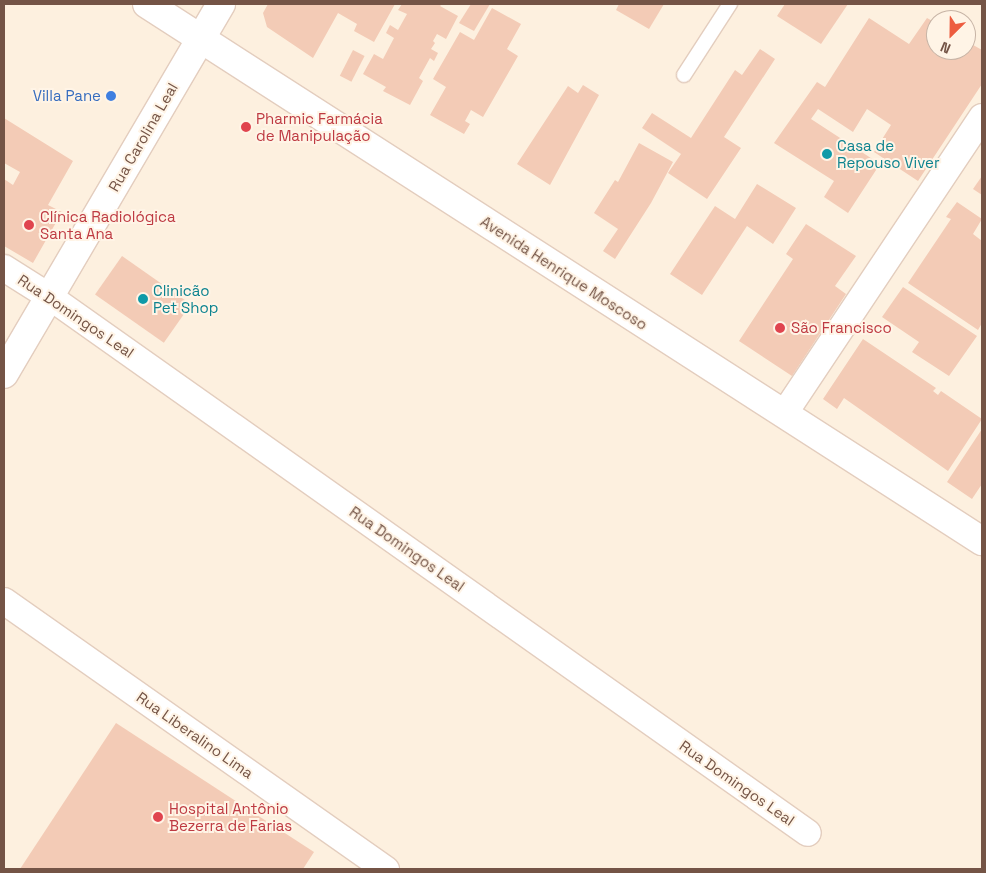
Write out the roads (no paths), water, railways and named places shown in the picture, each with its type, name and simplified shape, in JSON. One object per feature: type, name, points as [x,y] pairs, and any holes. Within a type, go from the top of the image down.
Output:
[{"type":"main road","name":"Avenida Henrique Moscoso","points":[[147,4],[982,541]]},
{"type":"main road","name":"Rua Carolina Leal","points":[[4,374],[221,4]]},
{"type":"street","points":[[784,414],[982,117]]},
{"type":"street","name":"Rua Domingos Leal","points":[[4,268],[50,297],[808,833]]},
{"type":"street","name":"Rua Liberalino Lima","points":[[4,601],[386,869]]},
{"type":"lane","points":[[684,75],[730,4]]},
{"type":"place","name":"Villa Pane","points":[[111,96]]},
{"type":"place","name":"Pharmic Farmácia de Manipulação","points":[[246,127]]},
{"type":"place","name":"Casa de Repouso Viver","points":[[827,154]]},
{"type":"place","name":"Clínica Radiológica Santa Ana","points":[[29,225]]},
{"type":"place","name":"Clinicão Pet Shop","points":[[143,299]]},
{"type":"place","name":"São Francisco","points":[[780,328]]},
{"type":"place","name":"Hospital Antônio Bezerra de Farias","points":[[158,817]]}]
